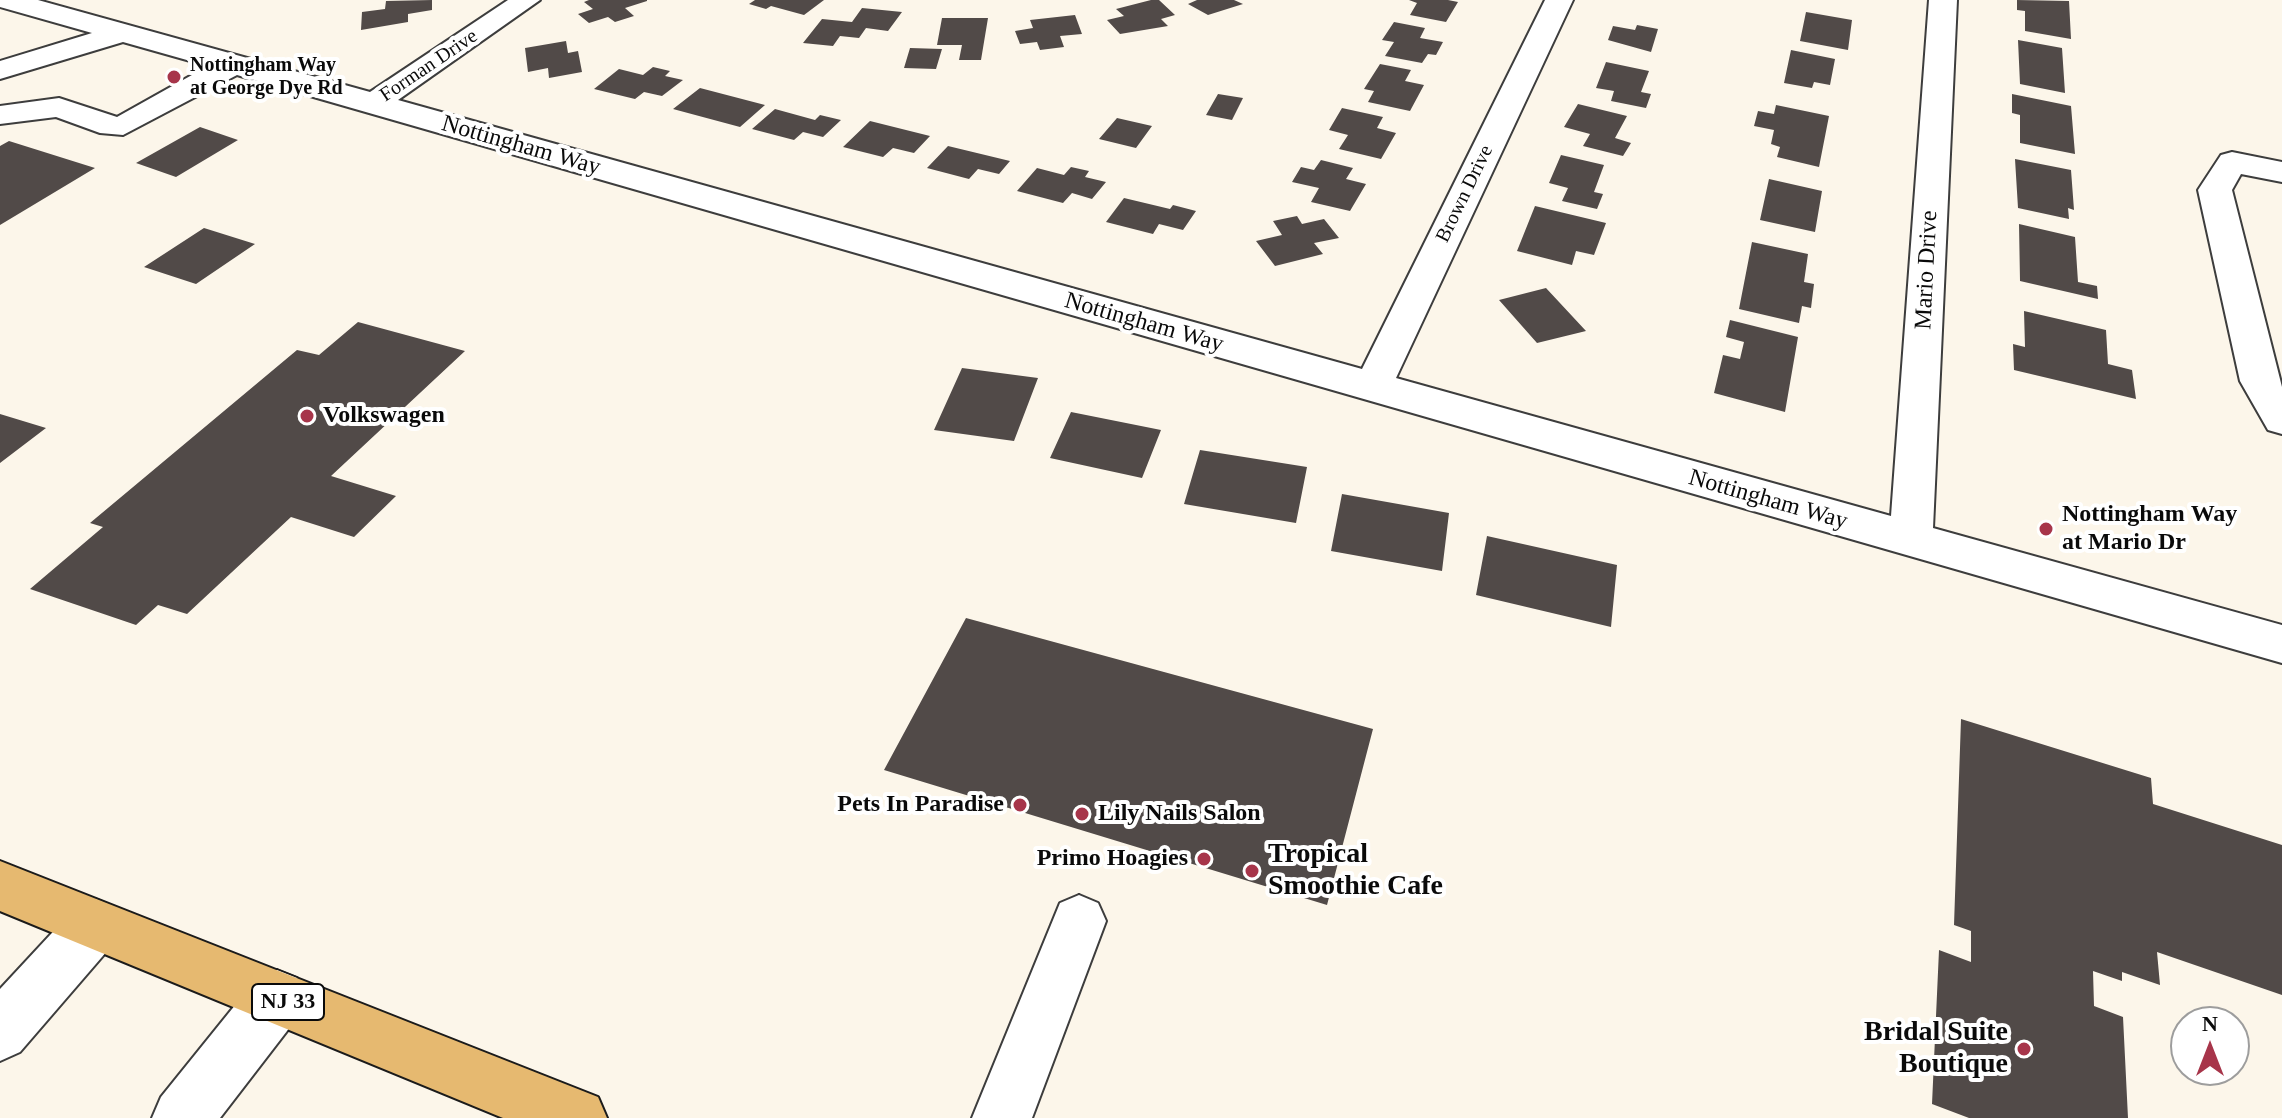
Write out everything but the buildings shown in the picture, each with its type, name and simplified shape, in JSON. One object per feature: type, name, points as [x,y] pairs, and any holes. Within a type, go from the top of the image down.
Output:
[{"type":"main road","name":"NJ 33","points":[[0,886],[569,1117]]},
{"type":"street","name":"Nottingham Way","points":[[7,0],[2282,644]]},
{"type":"street","name":"Forman Drive","points":[[373,104],[526,0]]},
{"type":"street","name":"Brown Drive","points":[[1372,388],[1559,0]]},
{"type":"street","name":"Mario Drive","points":[[1911,540],[1940,1]]},
{"type":"street","points":[[0,70],[122,33]]},
{"type":"street","points":[[0,115],[59,107],[111,126],[123,126],[234,64]]},
{"type":"street","points":[[2282,172],[2232,162],[2215,190],[2259,381],[2282,420]]},
{"type":"street","points":[[1002,1118],[1079,921]]},
{"type":"street","points":[[0,1032],[95,925]]},
{"type":"street","points":[[182,1118],[277,998]]},
{"type":"place","name":"Nottingham Way at George Dye Rd","points":[[174,77]]},
{"type":"place","name":"Volkswagen","points":[[307,416]]},
{"type":"place","name":"Nottingham Way at Mario Dr","points":[[2046,529]]},
{"type":"place","name":"Pets In Paradise","points":[[1020,805]]},
{"type":"place","name":"Lily Nails Salon","points":[[1082,814]]},
{"type":"place","name":"Primo Hoagies","points":[[1204,859]]},
{"type":"place","name":"Tropical Smoothie Cafe","points":[[1252,871]]},
{"type":"place","name":"Bridal Suite Boutique","points":[[2024,1049]]}]
